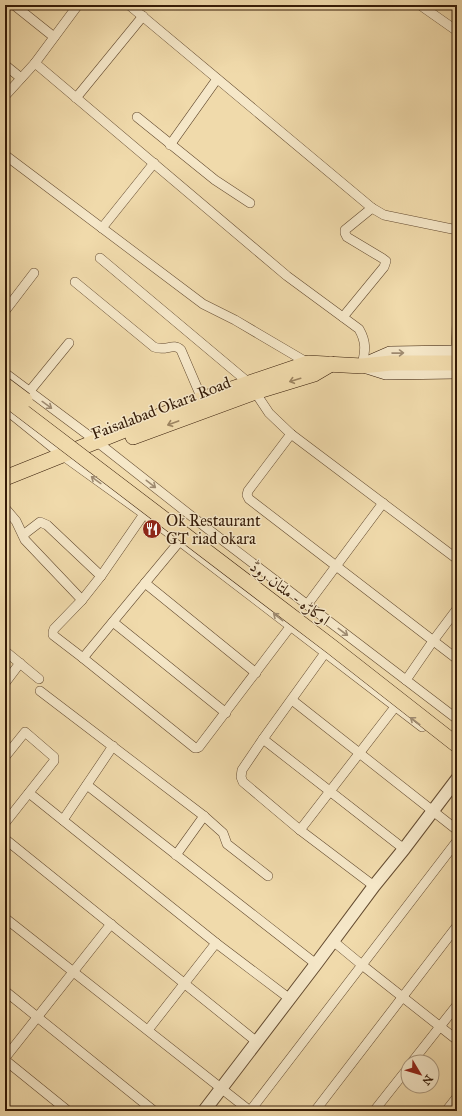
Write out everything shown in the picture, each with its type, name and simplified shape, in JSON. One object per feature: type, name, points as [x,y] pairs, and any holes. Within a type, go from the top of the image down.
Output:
[{"type":"main road","points":[[362,366],[390,353],[457,356]]},
{"type":"main road","name":"Faisalabad Okara Road","points":[[100,444],[252,387],[308,363],[362,366],[457,356]]},
{"type":"main road","name":"Faisalabad Okara Road","points":[[5,488],[66,458],[202,399],[314,374],[331,364]]},
{"type":"main road","points":[[362,366],[386,373],[457,372]]},
{"type":"main road","name":"اوکاڑہ - ملتان روڈ","points":[[5,385],[457,731]]},
{"type":"main road","name":"اوکاڑہ - ملتان روڈ","points":[[5,398],[457,744]]},
{"type":"main road","name":"Faisalabad Okara Road","points":[[5,478],[66,458]]},
{"type":"street","points":[[14,5],[54,37]]},
{"type":"street","points":[[5,96],[34,63],[78,5]]},
{"type":"street","points":[[129,5],[372,208],[384,215],[457,230]]},
{"type":"street","points":[[420,5],[457,31]]},
{"type":"street","points":[[76,98],[142,16]]},
{"type":"street","points":[[34,63],[287,276],[359,330],[364,338],[365,348],[362,366]]},
{"type":"street","points":[[5,65],[21,78]]},
{"type":"street","points":[[170,145],[217,79]]},
{"type":"street","points":[[137,117],[215,180],[250,203]]},
{"type":"street","points":[[5,155],[203,304],[235,320],[308,363]]},
{"type":"street","points":[[102,228],[154,163]]},
{"type":"street","points":[[343,317],[384,267],[386,261],[347,236],[345,233],[345,230],[372,208]]},
{"type":"street","points":[[100,258],[252,387],[269,412],[292,434],[457,559]]},
{"type":"street","points":[[5,311],[34,273]]},
{"type":"street","points":[[74,282],[154,347],[163,350],[175,346],[179,348],[202,399]]},
{"type":"street","points":[[457,325],[457,356]]},
{"type":"street","points":[[29,392],[69,343]]},
{"type":"street","points":[[5,373],[100,444],[307,605],[457,719]]},
{"type":"street","points":[[5,409],[66,458],[144,514],[290,627],[457,753]]},
{"type":"street","points":[[292,434],[248,491],[249,499],[457,659]]},
{"type":"street","points":[[307,605],[383,503]]},
{"type":"street","points":[[5,508],[16,521],[25,540],[82,600]]},
{"type":"street","points":[[144,514],[101,576],[53,632],[53,635],[195,748],[199,747],[226,713],[290,627]]},
{"type":"street","points":[[22,535],[40,522],[47,525],[101,576]]},
{"type":"street","points":[[83,658],[179,542]]},
{"type":"street","points":[[146,583],[256,673]]},
{"type":"street","points":[[406,680],[457,608]]},
{"type":"street","points":[[112,622],[226,713]]},
{"type":"street","points":[[5,651],[39,679]]},
{"type":"street","points":[[325,653],[263,739],[242,770],[241,777],[243,782],[300,830],[374,886]]},
{"type":"street","points":[[5,683],[20,663]]},
{"type":"street","points":[[40,691],[204,816],[223,834],[226,844],[268,876]]},
{"type":"street","points":[[292,700],[434,810],[457,830]]},
{"type":"street","points":[[300,830],[395,707]]},
{"type":"street","points":[[5,757],[25,732],[54,757],[54,761],[5,823]]},
{"type":"street","points":[[263,739],[404,849]]},
{"type":"street","points":[[63,820],[113,746]]},
{"type":"street","points":[[204,1111],[457,779]]},
{"type":"street","points":[[87,785],[316,964]]},
{"type":"street","points":[[29,793],[216,943],[290,999]]},
{"type":"street","points":[[176,855],[204,816]]},
{"type":"street","points":[[5,839],[257,1042]]},
{"type":"street","points":[[5,918],[250,1111],[457,841]]},
{"type":"street","points":[[68,1111],[5,1059],[111,924]]},
{"type":"street","points":[[315,1111],[457,926]]},
{"type":"street","points":[[333,940],[362,965],[457,1040]]},
{"type":"street","points":[[148,1030],[216,943]]},
{"type":"street","points":[[5,991],[154,1111]]},
{"type":"street","points":[[418,1054],[457,1005]]},
{"type":"street","points":[[374,1111],[400,1078]]},
{"type":"street","points":[[446,1111],[457,1097]]},
{"type":"place","name":"Ok Restaurant GT riad okara","points":[[152,529]]}]
